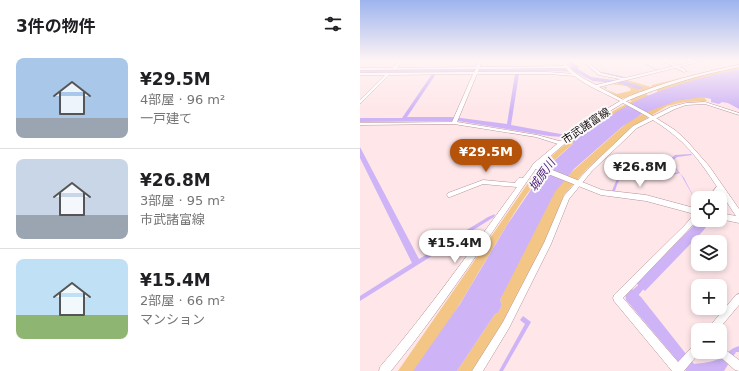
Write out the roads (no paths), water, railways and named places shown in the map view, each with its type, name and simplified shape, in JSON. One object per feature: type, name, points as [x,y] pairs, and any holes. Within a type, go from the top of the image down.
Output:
[{"type":"main road","points":[[580,77],[653,118],[685,142],[698,156],[739,215]]},
{"type":"main road","points":[[596,86],[631,77]]},
{"type":"main road","name":"市武諸富線","points":[[536,166],[561,143],[595,118],[623,102]]},
{"type":"main road","points":[[536,166],[601,192],[646,198],[691,211]]},
{"type":"main road","points":[[727,217],[739,220]]},
{"type":"street","points":[[360,102],[385,77]]},
{"type":"street","points":[[454,123],[474,77]]},
{"type":"street","points":[[616,77],[624,79]]},
{"type":"street","points":[[623,102],[662,86],[695,77]]},
{"type":"street","points":[[477,371],[506,325],[547,244],[566,198],[577,183],[635,127],[659,114],[682,105],[699,103],[712,104],[739,114]]},
{"type":"street","points":[[360,124],[454,123],[536,136],[561,143]]},
{"type":"street","points":[[384,371],[406,345],[462,271],[536,166]]},
{"type":"street","points":[[450,195],[483,182],[516,185],[520,180],[529,174]]},
{"type":"street","points":[[717,191],[720,188]]},
{"type":"street","points":[[691,222],[617,298],[679,370],[691,356]]},
{"type":"street","points":[[718,323],[739,298]]},
{"type":"street","points":[[727,357],[736,364]]},
{"type":"water","points":[[430,77],[434,77],[407,117],[453,117],[507,124],[514,77],[518,77],[511,125],[566,135],[563,137],[549,136],[458,121],[360,122],[360,118],[402,118]]},
{"type":"water","points":[[586,77],[628,82],[645,88],[638,89],[621,84],[593,81]]},
{"type":"water","name":"城原川","points":[[705,77],[739,77],[739,109],[728,103],[722,102],[719,104],[711,102],[711,99],[702,97],[676,101],[642,114],[623,126],[574,169],[555,192],[500,300],[502,305],[498,313],[495,314],[457,371],[413,371],[460,304],[507,225],[545,169],[573,144],[573,141],[611,115],[641,98],[683,83]]},
{"type":"water","points":[[360,147],[419,259],[495,214],[494,217],[360,301],[360,296],[412,263],[360,158]]},
{"type":"water","points":[[691,154],[692,155],[677,157],[671,162],[680,173],[664,177],[659,174],[630,171],[622,176],[615,191],[612,191],[620,176],[628,170],[656,173],[664,175],[672,174],[678,172],[668,161],[675,155]]},
{"type":"water","points":[[680,173],[684,178],[691,193]]},
{"type":"water","points":[[692,227],[706,227],[699,235],[691,235],[691,243],[645,291],[636,283]]},
{"type":"water","points":[[631,288],[641,297],[694,364],[727,359],[727,353],[731,349],[739,346],[739,352],[736,352],[724,371],[686,371],[626,300],[625,293]]},
{"type":"water","points":[[523,316],[531,322],[503,371],[499,371],[525,324],[520,320]]},
{"type":"waterway","points":[[632,296],[645,283]]}]
